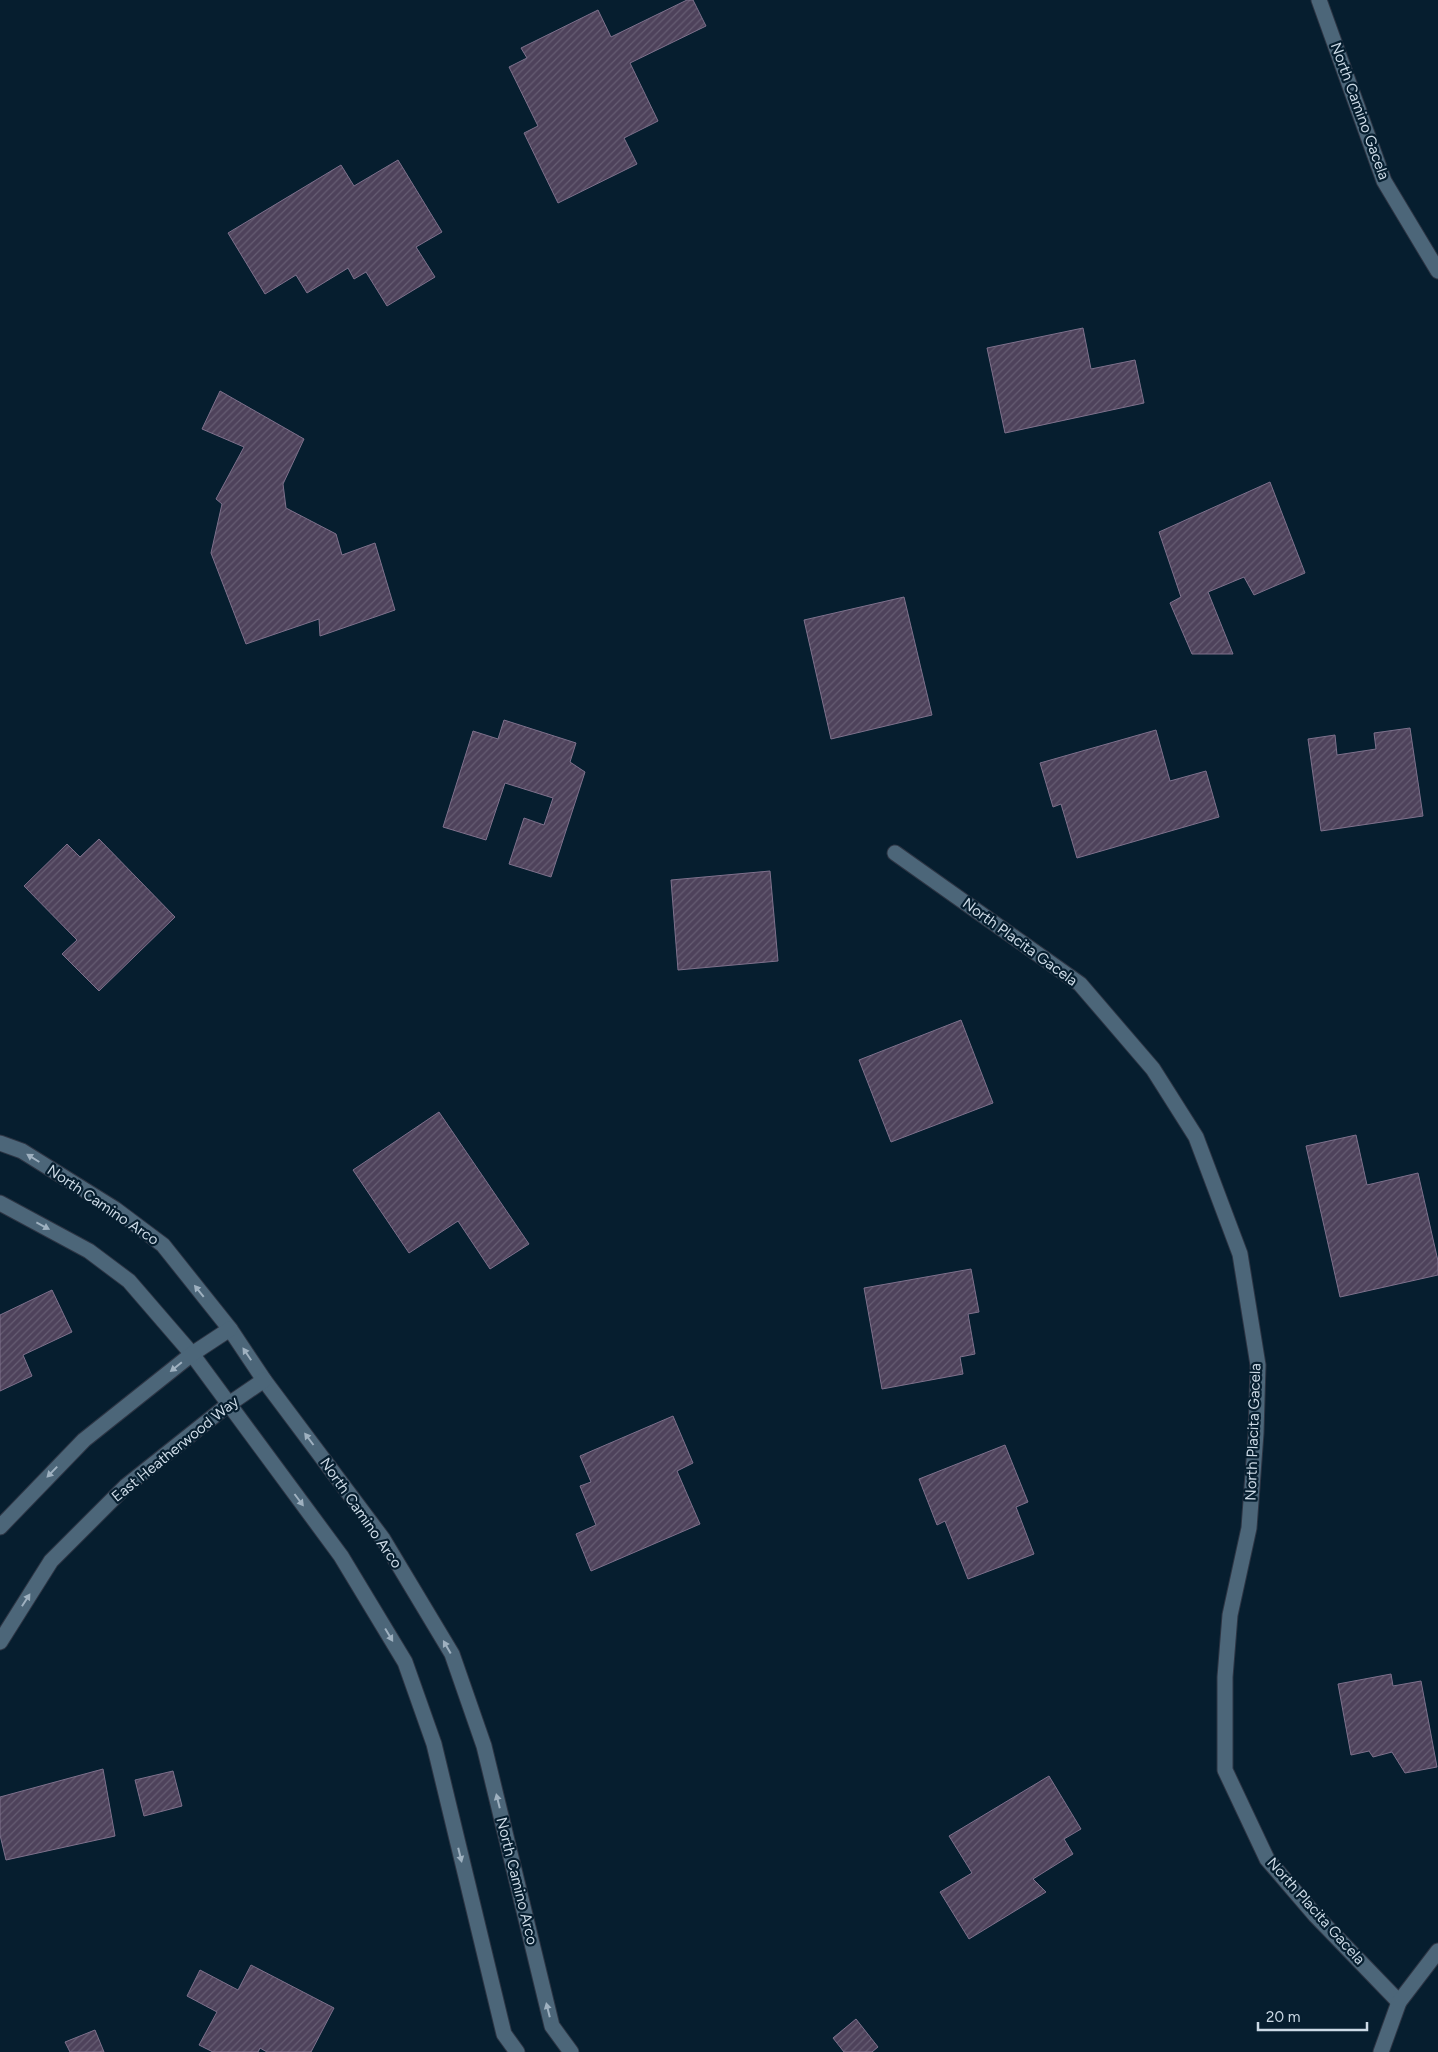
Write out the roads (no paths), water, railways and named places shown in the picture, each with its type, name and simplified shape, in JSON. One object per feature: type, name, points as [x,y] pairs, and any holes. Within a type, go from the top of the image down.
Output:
[{"type":"street","name":"North Camino Gacela","points":[[1319,0],[1384,181],[1438,271]]},
{"type":"street","name":"North Placita Gacela","points":[[895,853],[1080,984],[1153,1069],[1196,1137],[1240,1254],[1258,1365],[1256,1432],[1249,1528],[1230,1615],[1225,1677],[1225,1770],[1267,1859],[1315,1915],[1399,2002]]},
{"type":"street","name":"North Camino Arco","points":[[0,1144],[22,1152],[106,1204],[163,1245],[230,1329],[264,1380],[383,1539],[452,1654],[484,1746],[552,2026],[571,2052]]},
{"type":"street","points":[[0,1204],[88,1251],[129,1281],[192,1354],[341,1556],[405,1662],[434,1744],[504,2034],[517,2052]]},
{"type":"street","points":[[0,1527],[84,1440],[192,1354],[230,1329]]},
{"type":"street","name":"East Heatherwood Way","points":[[0,1642],[51,1561],[126,1486],[229,1404],[264,1380]]},
{"type":"street","points":[[1381,2052],[1399,2002],[1438,1951]]}]
